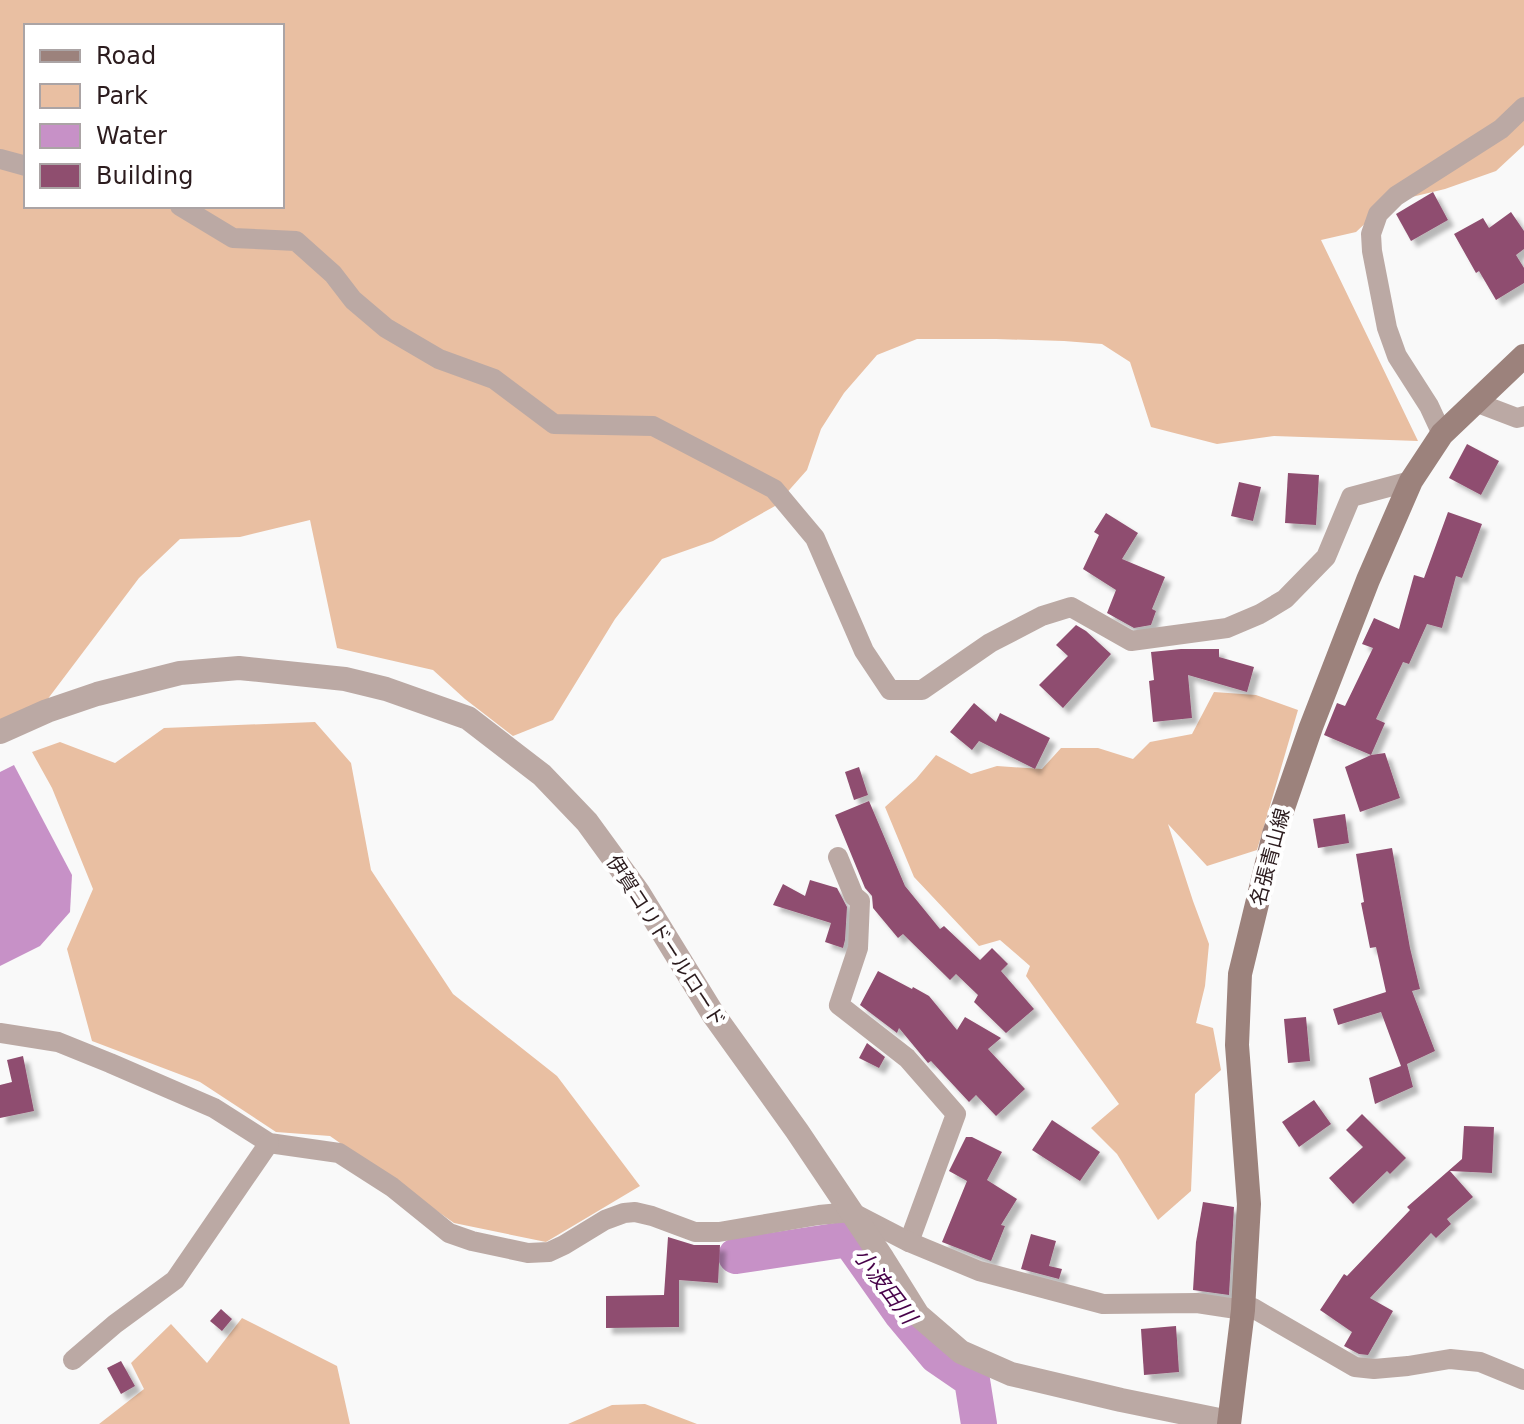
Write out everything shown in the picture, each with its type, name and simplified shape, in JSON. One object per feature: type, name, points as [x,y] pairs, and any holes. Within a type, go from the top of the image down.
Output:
[{"type":"main road","name":"名張青山線","points":[[1232,1423],[1249,1204],[1237,1045],[1240,974],[1274,834],[1368,580],[1411,481],[1442,434],[1524,356]]},
{"type":"street","points":[[1442,434],[1429,406],[1397,356],[1387,328],[1371,234],[1378,214],[1396,196],[1501,129],[1524,107]]},
{"type":"street","points":[[0,159],[24,165]]},
{"type":"street","points":[[183,208],[233,238],[296,241],[333,274],[353,300],[386,328],[439,359],[494,379],[554,424],[653,426],[774,489],[815,538],[864,651],[890,690],[922,690],[990,643],[1042,616],[1071,607],[1131,641],[1227,628],[1285,599],[1326,557],[1351,497],[1411,481]]},
{"type":"street","points":[[1475,402],[1517,418],[1524,416]]},
{"type":"street","name":"伊賀コリドールロード","points":[[0,732],[47,711],[97,694],[180,673],[239,668],[345,679],[386,689],[468,718],[542,775],[587,822],[638,892],[713,1014],[797,1131],[918,1315],[961,1352],[1011,1374],[1232,1423]]},
{"type":"street","points":[[838,857],[854,896],[860,901],[858,948],[839,1005],[907,1058],[956,1114],[909,1242]]},
{"type":"street","points":[[0,1033],[58,1042],[97,1057],[214,1108],[269,1143],[339,1153],[392,1187],[449,1233],[472,1241],[528,1253],[549,1252],[605,1220],[624,1213],[635,1212],[695,1232],[719,1232],[851,1212],[909,1242],[979,1271],[1103,1304],[1197,1303],[1243,1310],[1253,1308],[1355,1367],[1374,1369],[1450,1359],[1480,1362],[1524,1380]]},
{"type":"street","points":[[73,1360],[115,1324],[175,1280],[269,1143]]},
{"type":"green space","points":[[0,0],[1524,0],[1524,145],[1496,171],[1445,189],[1387,203],[1356,232],[1321,240],[1418,441],[1274,436],[1217,444],[1151,427],[1130,362],[1102,344],[917,339],[877,355],[844,393],[821,429],[807,470],[775,506],[713,541],[662,559],[615,619],[553,720],[513,736],[433,670],[337,648],[310,520],[240,537],[180,539],[139,578],[47,700],[0,721]]},
{"type":"green space","points":[[1214,692],[1256,695],[1298,710],[1257,850],[1207,866],[1168,824],[1209,944],[1205,986],[1196,1023],[1213,1028],[1221,1070],[1195,1094],[1191,1191],[1158,1220],[1117,1154],[1091,1128],[1119,1104],[1026,976],[1030,966],[1000,940],[979,946],[914,877],[885,807],[916,779],[936,755],[971,774],[997,766],[1042,769],[1061,748],[1098,748],[1133,759],[1150,742],[1192,734]]},
{"type":"green space","points":[[315,722],[351,763],[371,870],[453,994],[557,1076],[640,1186],[546,1242],[454,1223],[330,1136],[276,1132],[200,1082],[92,1041],[67,949],[93,889],[52,788],[32,752],[60,742],[115,763],[164,728]]},
{"type":"green space","points":[[242,1318],[337,1366],[350,1424],[99,1424],[144,1389],[131,1363],[171,1324],[207,1363]]},
{"type":"green space","points":[[645,1404],[697,1424],[568,1424],[612,1405]]},
{"type":"water","points":[[14,765],[72,875],[70,912],[40,946],[0,966],[0,772]]},
{"type":"building","points":[[1433,192],[1448,220],[1411,241],[1396,214]]},
{"type":"building","points":[[1511,212],[1524,231],[1524,249],[1516,255],[1524,268],[1524,283],[1496,300],[1454,234],[1483,218],[1489,228]]},
{"type":"building","points":[[1467,444],[1499,461],[1481,495],[1449,478]]},
{"type":"building","points":[[1288,473],[1319,475],[1316,525],[1285,523]]},
{"type":"building","points":[[1239,482],[1261,487],[1253,521],[1231,516]]},
{"type":"building","points":[[1448,512],[1482,524],[1462,578],[1456,576],[1442,628],[1427,624],[1409,664],[1403,662],[1376,719],[1385,723],[1371,755],[1324,735],[1337,703],[1345,706],[1373,648],[1362,644],[1374,618],[1399,629],[1414,575],[1424,578]]},
{"type":"building","points":[[1106,513],[1138,533],[1122,559],[1165,577],[1152,609],[1156,611],[1151,625],[1134,628],[1107,613],[1116,590],[1083,569],[1099,535],[1094,532]]},
{"type":"building","points":[[1076,625],[1111,654],[1063,708],[1039,685],[1068,656],[1056,645]]},
{"type":"building","points":[[1219,649],[1219,657],[1254,667],[1247,692],[1188,675],[1192,718],[1153,722],[1149,681],[1154,680],[1151,652]]},
{"type":"building","points":[[974,703],[996,722],[1000,713],[1050,738],[1035,769],[979,741],[972,750],[950,732]]},
{"type":"building","points":[[1385,753],[1400,798],[1360,812],[1345,767],[1371,755]]},
{"type":"building","points":[[859,767],[868,795],[854,800],[845,772]]},
{"type":"building","points":[[869,801],[905,886],[940,929],[944,926],[980,960],[992,948],[1008,964],[1001,971],[1034,1009],[1006,1033],[974,1002],[978,995],[956,974],[950,980],[903,934],[898,938],[873,908],[872,896],[865,888],[835,815]]},
{"type":"building","points":[[1345,814],[1349,843],[1318,848],[1313,819]]},
{"type":"building","points":[[1392,848],[1420,989],[1412,991],[1435,1051],[1407,1064],[1413,1087],[1375,1104],[1369,1078],[1401,1066],[1381,1012],[1338,1025],[1333,1009],[1386,992],[1376,947],[1370,948],[1356,854]]},
{"type":"building","points":[[810,880],[837,888],[847,907],[843,948],[825,942],[831,923],[773,905],[783,884],[805,896]]},
{"type":"building","points":[[878,971],[929,996],[957,1030],[965,1017],[1001,1038],[988,1049],[1025,1089],[996,1116],[976,1095],[969,1102],[931,1061],[928,1063],[899,1028],[897,1033],[860,1005]]},
{"type":"building","points":[[1306,1017],[1310,1061],[1288,1063],[1284,1019]]},
{"type":"building","points":[[867,1043],[885,1057],[879,1068],[859,1058]]},
{"type":"building","points":[[23,1056],[34,1111],[0,1118],[0,1085],[12,1082],[7,1060]]},
{"type":"building","points":[[1314,1100],[1331,1124],[1299,1147],[1282,1122]]},
{"type":"building","points":[[1362,1114],[1406,1158],[1390,1174],[1387,1171],[1353,1204],[1329,1178],[1363,1147],[1346,1130]]},
{"type":"building","points":[[1052,1120],[1100,1152],[1080,1181],[1032,1150]]},
{"type":"building","points":[[1464,1126],[1494,1127],[1492,1173],[1450,1171],[1473,1197],[1447,1219],[1451,1224],[1436,1238],[1431,1233],[1370,1298],[1393,1311],[1368,1355],[1359,1354],[1344,1346],[1352,1332],[1320,1310],[1344,1274],[1347,1276],[1410,1210],[1407,1207],[1462,1159]]},
{"type":"building","points":[[966,1137],[1002,1152],[987,1180],[1017,1199],[1001,1225],[1005,1226],[991,1261],[942,1242],[967,1181],[949,1171]]},
{"type":"building","points":[[1203,1202],[1234,1207],[1229,1295],[1193,1290],[1196,1242]]},
{"type":"building","points":[[1031,1234],[1056,1241],[1049,1266],[1062,1269],[1059,1279],[1021,1269]]},
{"type":"building","points":[[668,1237],[694,1245],[720,1245],[718,1283],[679,1280],[679,1327],[606,1328],[606,1296],[664,1295]]},
{"type":"building","points":[[221,1309],[232,1319],[222,1331],[210,1321]]},
{"type":"building","points":[[1176,1326],[1179,1372],[1144,1375],[1141,1329]]},
{"type":"building","points":[[121,1361],[135,1386],[121,1394],[107,1368]]},
{"type":"waterway","name":"小波田川","points":[[736,1256],[849,1239],[902,1314],[937,1356],[972,1380],[979,1424]]}]
